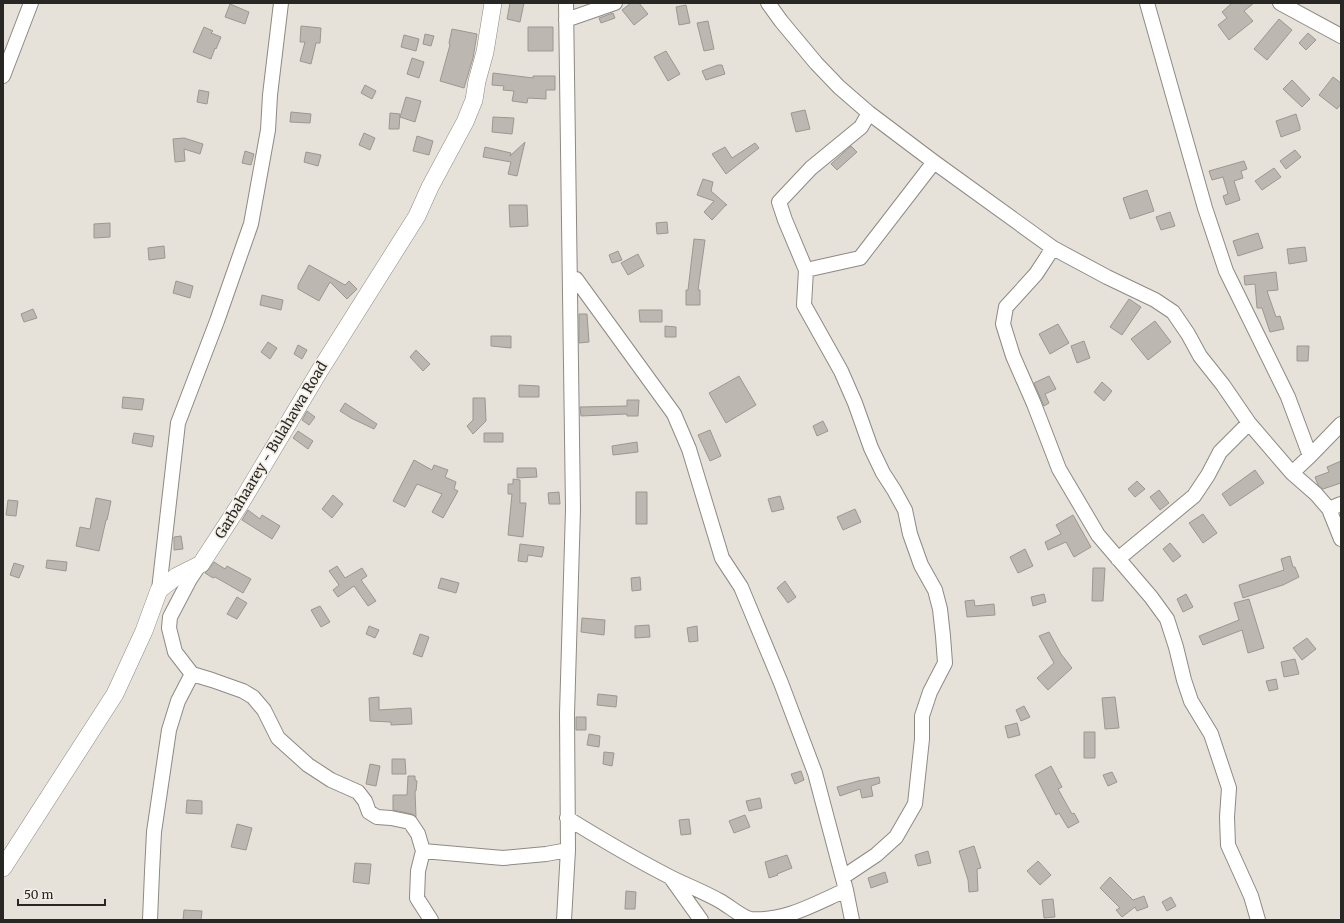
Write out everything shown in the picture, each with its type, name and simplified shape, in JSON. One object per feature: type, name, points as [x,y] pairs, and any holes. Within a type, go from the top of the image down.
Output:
[{"type":"main road","name":"Garbahaarey - Bulahawa Road","points":[[201,564],[242,501],[320,370],[417,216],[474,100],[477,81],[486,52],[492,3]]},
{"type":"main road","points":[[3,868],[115,694],[144,630],[159,590],[177,576],[201,564]]},
{"type":"street","points":[[3,76],[31,3]]},
{"type":"street","points":[[159,590],[178,423],[217,321],[251,224],[268,130],[270,95],[281,3]]},
{"type":"street","points":[[564,920],[568,850],[567,714],[573,509],[566,3]]},
{"type":"street","points":[[566,20],[615,3]]},
{"type":"street","points":[[768,3],[816,63],[869,113],[1053,248],[1107,277],[1155,300],[1173,312],[1188,334],[1200,356],[1223,385],[1249,423],[1292,473],[1316,494],[1335,506],[1341,539]]},
{"type":"street","points":[[1147,3],[1205,208],[1226,271],[1288,397],[1310,456]]},
{"type":"street","points":[[1280,3],[1341,36]]},
{"type":"street","points":[[567,818],[598,837],[671,877],[719,900],[749,919],[767,920],[786,916],[844,884],[896,837],[915,804],[922,738],[922,716],[930,692],[945,663],[944,636],[940,609],[935,590],[921,565],[910,534],[905,510],[883,473],[871,448],[855,403],[841,371],[804,305],[806,270],[779,202],[811,168],[861,127],[869,113]]},
{"type":"street","points":[[806,270],[860,258],[934,162]]},
{"type":"street","points":[[1053,248],[1036,274],[1006,307],[1003,324],[1013,356],[1034,404],[1059,469],[1098,535],[1151,597],[1167,619],[1191,701],[1211,734],[1230,788],[1227,817],[1228,845],[1251,896],[1258,920]]},
{"type":"street","points":[[571,279],[576,279],[674,414],[691,456],[722,558],[741,587],[781,683],[815,773],[852,920]]},
{"type":"street","points":[[1118,559],[1194,496],[1208,475],[1220,452],[1249,423]]},
{"type":"street","points":[[1292,473],[1341,424]]},
{"type":"street","points":[[201,564],[190,579],[170,616],[169,628],[175,652],[192,674],[243,691],[253,697],[264,710],[278,738],[308,765],[330,780],[358,792],[365,801],[369,812],[377,818],[390,818],[410,822],[418,834],[423,851],[418,870],[417,898],[431,920]]},
{"type":"street","points":[[150,920],[154,832],[169,730],[178,701],[192,674]]},
{"type":"street","points":[[423,851],[503,858],[546,854],[568,850]]},
{"type":"street","points":[[671,877],[701,920]]},
{"type":"building","points":[[510,3],[524,3],[520,22],[507,19]]},
{"type":"building","points":[[631,3],[639,3],[648,14],[634,25],[622,10]]},
{"type":"building","points":[[1232,3],[1254,3],[1244,11],[1253,21],[1229,40],[1218,25],[1227,18],[1222,12]]},
{"type":"building","points":[[230,4],[249,12],[245,24],[225,17]]},
{"type":"building","points":[[686,5],[690,23],[679,25],[676,7]]},
{"type":"building","points":[[613,13],[615,18],[601,23],[599,18]]},
{"type":"building","points":[[1279,19],[1292,30],[1267,60],[1254,49]]},
{"type":"building","points":[[708,21],[714,49],[704,51],[697,23]]},
{"type":"building","points":[[301,26],[321,28],[320,43],[316,43],[311,64],[300,61],[305,42],[300,42]]},
{"type":"building","points":[[204,27],[213,31],[211,33],[221,37],[211,59],[193,52]]},
{"type":"building","points":[[528,27],[553,27],[553,51],[528,51]]},
{"type":"building","points":[[452,29],[477,34],[473,58],[464,88],[440,81],[450,45],[449,43]]},
{"type":"building","points":[[1308,33],[1316,40],[1306,50],[1299,43]]},
{"type":"building","points":[[425,34],[434,36],[431,46],[423,44]]},
{"type":"building","points":[[404,35],[419,39],[416,51],[401,47]]},
{"type":"building","points":[[666,51],[680,74],[668,81],[654,57]]},
{"type":"building","points":[[412,58],[424,62],[419,78],[407,74]]},
{"type":"building","points":[[722,65],[725,74],[706,80],[702,71]]},
{"type":"building","points":[[493,73],[533,78],[533,76],[555,76],[555,90],[546,90],[546,99],[528,98],[527,103],[512,101],[514,91],[503,90],[504,86],[492,85]]},
{"type":"building","points":[[1333,77],[1341,83],[1341,104],[1337,109],[1319,95]]},
{"type":"building","points":[[1292,80],[1310,99],[1302,107],[1283,89]]},
{"type":"building","points":[[365,85],[376,91],[372,99],[361,93]]},
{"type":"building","points":[[199,90],[209,92],[207,104],[197,102]]},
{"type":"building","points":[[406,97],[421,101],[415,122],[400,117]]},
{"type":"building","points":[[805,110],[810,129],[796,132],[791,113]]},
{"type":"building","points":[[291,112],[311,114],[310,123],[290,122]]},
{"type":"building","points":[[390,113],[400,114],[399,129],[389,129]]},
{"type":"building","points":[[1296,114],[1300,130],[1281,137],[1276,121]]},
{"type":"building","points":[[493,117],[514,118],[512,134],[492,132]]},
{"type":"building","points":[[364,133],[375,138],[370,150],[359,145]]},
{"type":"building","points":[[417,136],[433,141],[429,155],[413,151]]},
{"type":"building","points":[[184,138],[203,144],[200,154],[184,149],[185,161],[175,162],[173,139]]},
{"type":"building","points":[[525,142],[517,176],[508,174],[511,162],[483,157],[485,147],[511,153],[510,156]]},
{"type":"building","points":[[755,143],[759,148],[726,174],[712,154],[725,147],[732,158]]},
{"type":"building","points":[[851,146],[857,152],[837,170],[831,164]]},
{"type":"building","points":[[1295,150],[1301,157],[1286,169],[1280,161]]},
{"type":"building","points":[[245,151],[254,154],[251,165],[242,163]]},
{"type":"building","points":[[306,152],[321,155],[318,166],[304,162]]},
{"type":"building","points":[[1244,161],[1247,169],[1241,171],[1243,178],[1234,181],[1240,200],[1226,205],[1223,196],[1228,194],[1223,177],[1212,180],[1209,171]]},
{"type":"building","points":[[1274,168],[1281,177],[1262,190],[1255,181]]},
{"type":"building","points":[[703,179],[713,182],[711,191],[727,205],[712,220],[704,212],[714,201],[697,195]]},
{"type":"building","points":[[1147,190],[1154,211],[1130,219],[1123,198]]},
{"type":"building","points":[[509,205],[527,205],[528,226],[510,227]]},
{"type":"building","points":[[1170,212],[1175,226],[1161,230],[1156,217]]},
{"type":"building","points":[[667,222],[668,233],[657,234],[656,223]]},
{"type":"building","points":[[110,223],[110,237],[94,238],[94,224]]},
{"type":"building","points":[[1258,233],[1263,248],[1238,256],[1233,241]]},
{"type":"building","points":[[694,239],[705,240],[698,290],[700,290],[700,305],[686,305],[686,290],[688,290]]},
{"type":"building","points":[[164,246],[165,258],[149,260],[148,248]]},
{"type":"building","points":[[1305,247],[1307,261],[1289,264],[1287,249]]},
{"type":"building","points":[[618,251],[622,260],[612,263],[609,255]]},
{"type":"building","points":[[638,254],[644,266],[628,275],[621,263]]},
{"type":"building","points":[[309,265],[345,285],[349,281],[357,289],[347,299],[330,282],[319,301],[298,289],[298,285]]},
{"type":"building","points":[[1276,272],[1278,290],[1267,291],[1276,317],[1280,316],[1284,329],[1270,332],[1262,308],[1257,308],[1255,284],[1245,285],[1244,276]]},
{"type":"building","points":[[176,281],[193,286],[190,298],[173,293]]},
{"type":"building","points":[[262,295],[283,300],[281,310],[260,305]]},
{"type":"building","points":[[1129,299],[1141,307],[1122,335],[1110,327]]},
{"type":"building","points":[[33,309],[37,318],[24,322],[21,314]]},
{"type":"building","points":[[639,310],[662,310],[662,322],[640,322]]},
{"type":"building","points":[[579,314],[587,314],[589,342],[579,343]]},
{"type":"building","points":[[1155,321],[1171,342],[1148,360],[1131,339]]},
{"type":"building","points":[[1058,324],[1069,343],[1050,354],[1039,334]]},
{"type":"building","points":[[665,326],[676,327],[676,337],[665,337]]},
{"type":"building","points":[[491,336],[511,336],[511,348],[491,346]]},
{"type":"building","points":[[1084,341],[1090,358],[1077,363],[1071,346]]},
{"type":"building","points":[[268,342],[277,348],[270,359],[261,352]]},
{"type":"building","points":[[298,345],[307,350],[302,359],[294,354]]},
{"type":"building","points":[[1297,346],[1309,346],[1308,361],[1297,361]]},
{"type":"building","points":[[416,350],[430,364],[423,371],[410,357]]},
{"type":"building","points":[[739,376],[756,405],[726,423],[709,393]]},
{"type":"building","points":[[1049,376],[1056,389],[1045,394],[1049,403],[1044,406],[1034,383]]},
{"type":"building","points":[[1102,382],[1112,391],[1104,401],[1094,392]]},
{"type":"building","points":[[519,385],[539,386],[539,397],[519,397]]},
{"type":"building","points":[[123,397],[144,399],[142,410],[122,408]]},
{"type":"building","points":[[473,398],[485,398],[486,421],[473,434],[467,426],[473,420]]},
{"type":"building","points":[[627,400],[639,400],[638,416],[627,416],[627,414],[581,416],[580,407],[627,406]]},
{"type":"building","points":[[345,403],[377,424],[374,429],[340,411]]},
{"type":"building","points":[[307,411],[315,417],[309,425],[302,420]]},
{"type":"building","points":[[823,421],[828,431],[817,436],[813,426]]},
{"type":"building","points":[[710,430],[721,456],[710,461],[698,435]]},
{"type":"building","points":[[298,431],[313,441],[308,449],[293,438]]},
{"type":"building","points":[[134,433],[154,436],[152,447],[132,443]]},
{"type":"building","points":[[484,433],[503,433],[503,442],[484,442]]},
{"type":"building","points":[[637,442],[638,452],[613,455],[612,446]]},
{"type":"building","points":[[414,460],[432,470],[434,465],[448,470],[445,477],[456,482],[454,489],[458,491],[443,518],[432,512],[442,494],[417,484],[405,507],[393,501]]},
{"type":"building","points":[[1341,461],[1341,483],[1323,489],[1318,485],[1315,477],[1329,472],[1327,467]]},
{"type":"building","points":[[517,468],[536,468],[537,477],[517,478]]},
{"type":"building","points":[[1255,470],[1264,483],[1230,506],[1222,494]]},
{"type":"building","points":[[513,479],[520,480],[520,503],[526,503],[523,537],[508,535],[512,494],[508,494],[508,484],[513,484]]},
{"type":"building","points":[[1137,481],[1145,489],[1135,497],[1128,489]]},
{"type":"building","points":[[1159,490],[1169,503],[1160,510],[1150,497]]},
{"type":"building","points":[[559,492],[560,504],[549,504],[548,493]]},
{"type":"building","points":[[636,492],[647,492],[647,524],[636,524]]},
{"type":"building","points":[[333,495],[343,504],[332,518],[322,509]]},
{"type":"building","points":[[780,496],[784,509],[772,512],[768,499]]},
{"type":"building","points":[[96,498],[111,501],[99,551],[76,546],[80,527],[90,529]]},
{"type":"building","points":[[8,500],[18,501],[16,516],[6,515]]},
{"type":"building","points":[[855,509],[861,522],[843,530],[837,517]]},
{"type":"building","points":[[248,510],[260,519],[262,515],[280,526],[272,539],[242,520]]},
{"type":"building","points":[[1203,514],[1217,533],[1203,543],[1189,523]]},
{"type":"building","points":[[1073,515],[1091,547],[1074,557],[1066,542],[1048,550],[1045,542],[1061,534],[1056,525]]},
{"type":"building","points":[[181,536],[183,549],[174,550],[174,537]]},
{"type":"building","points":[[1170,543],[1181,556],[1173,562],[1163,549]]},
{"type":"building","points":[[520,544],[544,547],[542,557],[528,555],[527,562],[518,561]]},
{"type":"building","points":[[1025,549],[1033,566],[1018,573],[1010,557]]},
{"type":"building","points":[[1290,556],[1293,567],[1295,567],[1299,577],[1283,585],[1243,598],[1239,585],[1284,570],[1281,559]]},
{"type":"building","points":[[47,560],[67,562],[66,571],[46,568]]},
{"type":"building","points":[[214,562],[225,569],[227,566],[251,579],[243,593],[205,573]]},
{"type":"building","points":[[14,563],[24,566],[19,578],[10,575]]},
{"type":"building","points":[[337,566],[345,578],[362,568],[367,576],[361,580],[376,601],[368,606],[354,586],[338,597],[333,590],[339,585],[329,571]]},
{"type":"building","points":[[1093,568],[1105,568],[1103,601],[1092,601]]},
{"type":"building","points":[[640,577],[641,590],[632,591],[631,578]]},
{"type":"building","points":[[441,578],[459,583],[456,593],[438,588]]},
{"type":"building","points":[[785,581],[796,597],[788,603],[777,588]]},
{"type":"building","points":[[1044,594],[1046,602],[1033,606],[1031,597]]},
{"type":"building","points":[[1186,594],[1193,607],[1183,612],[1177,599]]},
{"type":"building","points":[[237,597],[247,603],[237,619],[227,614]]},
{"type":"building","points":[[1249,599],[1264,648],[1248,653],[1242,630],[1203,645],[1199,636],[1239,620],[1234,603]]},
{"type":"building","points":[[974,600],[975,606],[994,604],[995,615],[967,617],[965,601]]},
{"type":"building","points":[[320,606],[330,622],[321,627],[311,610]]},
{"type":"building","points":[[582,618],[605,620],[604,635],[581,632]]},
{"type":"building","points":[[649,625],[650,637],[635,638],[635,626]]},
{"type":"building","points":[[369,626],[379,630],[375,638],[366,634]]},
{"type":"building","points":[[697,626],[698,641],[689,642],[687,628]]},
{"type":"building","points":[[1049,632],[1061,654],[1072,668],[1048,690],[1037,678],[1054,663],[1039,636]]},
{"type":"building","points":[[420,634],[429,637],[422,657],[413,654]]},
{"type":"building","points":[[1307,638],[1316,649],[1302,660],[1293,648]]},
{"type":"building","points":[[1295,659],[1299,674],[1284,677],[1281,662]]},
{"type":"building","points":[[1276,679],[1278,689],[1269,691],[1266,681]]},
{"type":"building","points":[[598,694],[617,696],[616,707],[597,705]]},
{"type":"building","points":[[379,697],[379,710],[411,708],[412,724],[391,725],[391,722],[370,721],[369,698]]},
{"type":"building","points":[[1115,697],[1119,728],[1105,729],[1102,698]]},
{"type":"building","points":[[1024,706],[1030,717],[1021,721],[1016,710]]},
{"type":"building","points":[[576,717],[586,717],[586,730],[576,730]]},
{"type":"building","points":[[1017,723],[1020,735],[1008,738],[1005,726]]},
{"type":"building","points":[[1084,732],[1095,732],[1095,758],[1084,758]]},
{"type":"building","points":[[589,734],[600,736],[599,747],[587,745]]},
{"type":"building","points":[[604,752],[614,753],[612,766],[603,764]]},
{"type":"building","points":[[392,759],[405,759],[406,774],[392,774]]},
{"type":"building","points":[[370,764],[380,766],[376,786],[366,784]]},
{"type":"building","points":[[1051,766],[1062,787],[1058,789],[1072,814],[1074,813],[1079,822],[1068,828],[1059,813],[1056,815],[1035,775]]},
{"type":"building","points":[[801,771],[804,780],[795,784],[791,774]]},
{"type":"building","points":[[1112,772],[1117,782],[1108,786],[1103,775]]},
{"type":"building","points":[[408,776],[415,776],[415,780],[417,781],[415,791],[416,817],[412,814],[393,810],[393,795],[407,795]]},
{"type":"building","points":[[879,777],[880,783],[871,786],[873,796],[862,798],[860,789],[840,796],[837,787]]},
{"type":"building","points":[[760,798],[762,808],[749,811],[746,801]]},
{"type":"building","points":[[187,800],[202,801],[202,814],[186,813]]},
{"type":"building","points":[[745,815],[750,827],[734,833],[729,821]]},
{"type":"building","points":[[689,819],[691,834],[681,835],[679,820]]},
{"type":"building","points":[[237,824],[252,828],[246,850],[231,847]]},
{"type":"building","points":[[974,846],[981,868],[977,869],[978,891],[969,892],[968,880],[959,851]]},
{"type":"building","points":[[928,851],[931,863],[918,866],[915,855]]},
{"type":"building","points":[[787,855],[792,868],[769,878],[765,862]]},
{"type":"building","points":[[1038,861],[1051,875],[1040,885],[1027,871]]},
{"type":"building","points":[[355,863],[371,864],[369,884],[353,882]]},
{"type":"building","points":[[885,872],[888,882],[871,888],[868,878]]},
{"type":"building","points":[[1110,877],[1133,900],[1144,896],[1148,907],[1137,911],[1135,907],[1122,917],[1116,910],[1120,908],[1100,888]]},
{"type":"building","points":[[626,891],[636,892],[635,909],[625,909]]},
{"type":"building","points":[[1171,897],[1176,906],[1167,911],[1162,902]]},
{"type":"building","points":[[1053,899],[1055,917],[1044,918],[1042,900]]},
{"type":"building","points":[[184,910],[202,911],[201,920],[183,920]]}]
